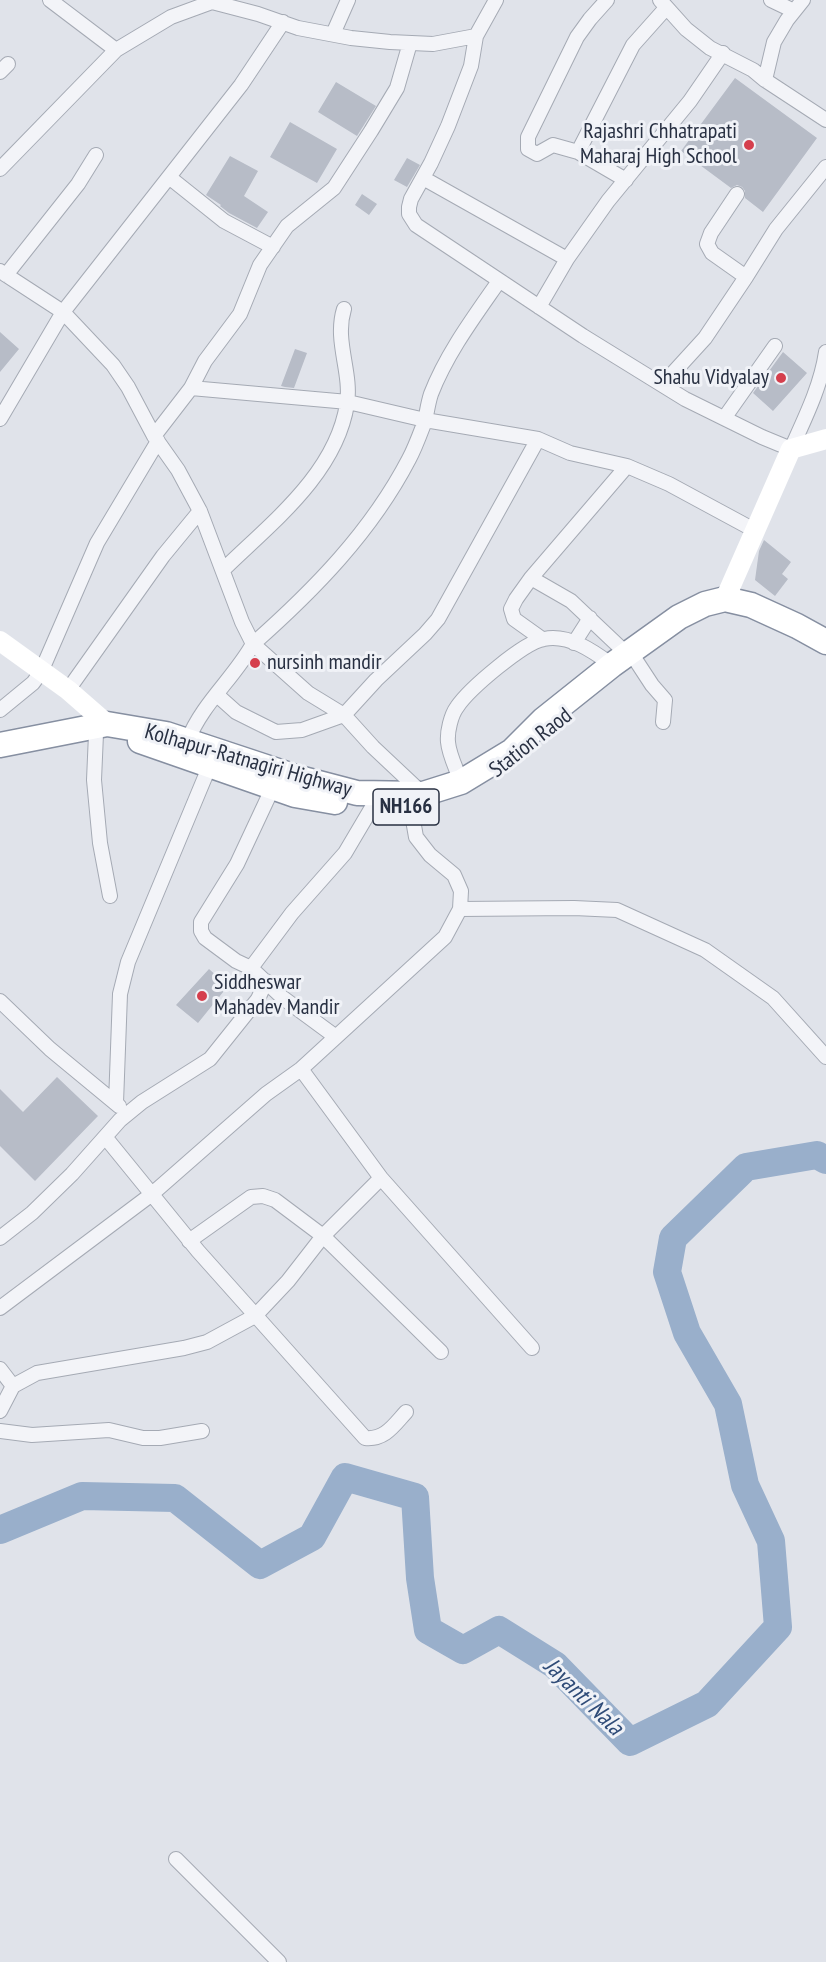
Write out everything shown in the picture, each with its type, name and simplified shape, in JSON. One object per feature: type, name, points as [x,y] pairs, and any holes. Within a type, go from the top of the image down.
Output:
[{"type":"highway","points":[[726,607],[751,605],[826,642]]},
{"type":"highway","points":[[726,607],[785,634],[826,658]]},
{"type":"highway","name":"Kolhapur-Ratnagiri Highway","points":[[0,745],[101,729],[162,733],[296,777],[357,793],[422,800],[461,782],[512,751],[543,720],[689,610],[726,607]]},
{"type":"highway","name":"Station Raod","points":[[0,753],[101,729],[295,795],[347,804],[397,808],[475,786],[520,758],[624,659]]},
{"type":"street","points":[[50,0],[116,50]]},
{"type":"street","points":[[333,34],[348,0]]},
{"type":"street","points":[[496,0],[476,36],[471,66],[444,135],[411,199],[409,207],[412,220],[423,231],[538,307],[685,399],[791,448],[826,439]]},
{"type":"street","points":[[607,0],[577,37],[528,137],[528,149],[537,154],[553,145],[578,152],[626,180]]},
{"type":"street","points":[[771,0],[794,11]]},
{"type":"street","points":[[765,80],[774,42],[803,0]]},
{"type":"street","points":[[0,169],[116,50],[171,17],[212,2],[298,28],[380,41],[433,44],[476,36]]},
{"type":"street","points":[[578,152],[633,45],[663,4],[686,29],[710,48],[753,70],[826,120]]},
{"type":"street","points":[[0,418],[63,312],[241,85],[283,22]]},
{"type":"street","points":[[0,710],[33,683],[41,672],[97,543],[156,438],[240,314],[260,266],[273,247],[288,226],[334,188],[397,88],[410,43]]},
{"type":"street","points":[[538,307],[567,259],[608,201],[690,101],[723,53]]},
{"type":"street","points":[[0,1308],[152,1194],[266,1094],[301,1069],[445,937],[460,909],[461,891],[454,875],[430,855],[416,837],[412,820],[422,800],[344,716],[308,693],[254,644],[242,622],[224,569],[200,511],[178,470],[156,438],[113,365],[63,312],[3,273],[78,184],[96,155]]},
{"type":"street","points":[[663,384],[705,338],[730,303],[776,229],[826,167]]},
{"type":"street","points":[[169,177],[224,221],[273,247]]},
{"type":"street","points":[[423,177],[567,259]]},
{"type":"street","points":[[737,194],[711,233],[707,244],[712,253],[746,277]]},
{"type":"street","points":[[188,740],[194,724],[254,644],[304,598],[338,562],[376,513],[410,458],[425,420],[430,396],[453,350],[499,280]]},
{"type":"street","points":[[224,569],[296,498],[320,468],[339,435],[348,402],[340,330],[344,309]]},
{"type":"street","points":[[725,417],[776,346]]},
{"type":"street","points":[[726,607],[809,409],[824,367],[826,352]]},
{"type":"street","points":[[191,387],[348,402],[425,420],[538,439],[570,453],[627,466],[669,484],[756,531]]},
{"type":"street","points":[[217,695],[236,712],[276,732],[302,730],[344,716],[376,680],[438,619],[538,439]]},
{"type":"street","points":[[542,639],[514,619],[511,609],[531,578],[627,466]]},
{"type":"street","points":[[68,690],[163,556],[200,511]]},
{"type":"street","points":[[531,578],[571,601],[590,618],[624,659],[665,699],[663,722]]},
{"type":"street","points":[[574,643],[590,618]]},
{"type":"street","points":[[461,782],[448,743],[450,726],[457,707],[514,654],[542,639],[556,638],[624,659]]},
{"type":"street","points":[[0,641],[68,690],[101,729],[94,780],[100,843],[110,896]]},
{"type":"street","points":[[116,1104],[120,994],[128,962],[210,765]]},
{"type":"street","points":[[273,787],[237,864],[201,922],[201,931],[206,938],[236,961],[251,968],[283,998],[336,1037]]},
{"type":"street","points":[[251,968],[292,914],[345,853],[371,809],[376,806]]},
{"type":"street","points":[[460,909],[617,910],[705,950],[772,998],[826,1057]]},
{"type":"street","points":[[0,1238],[32,1213],[128,1113],[210,1059],[258,999],[266,981]]},
{"type":"street","points":[[3,1009],[128,1113]]},
{"type":"street","points":[[301,1069],[381,1178],[532,1348]]},
{"type":"street","points":[[106,1138],[189,1241],[365,1438],[375,1439],[385,1435],[406,1412]]},
{"type":"street","points":[[0,1411],[13,1386],[37,1373],[207,1342],[255,1316],[288,1281],[323,1236],[381,1178]]},
{"type":"street","points":[[189,1241],[251,1197],[263,1196],[275,1200],[323,1236],[441,1352]]},
{"type":"street","points":[[0,1369],[13,1386]]},
{"type":"street","points":[[0,1431],[32,1435],[109,1430],[143,1438],[160,1438],[202,1431]]},
{"type":"street","points":[[176,1859],[279,1962]]},
{"type":"building","name":"Rajashri Chhatrapati Maharaj High School","points":[[735,78],[817,138],[763,212],[745,198],[745,191],[742,187],[737,185],[731,188],[681,151]]},
{"type":"building","points":[[336,82],[376,106],[357,136],[318,112]]},
{"type":"building","points":[[290,122],[337,149],[317,183],[270,157]]},
{"type":"building","points":[[230,156],[258,171],[244,196],[268,212],[257,228],[229,213],[206,195]]},
{"type":"building","points":[[407,158],[420,165],[407,187],[394,180]]},
{"type":"building","points":[[362,194],[377,204],[369,215],[355,205]]},
{"type":"building","points":[[0,332],[19,349],[0,372]]},
{"type":"building","points":[[295,349],[307,353],[294,388],[281,386]]},
{"type":"building","name":"Shahu Vidyalay","points":[[783,352],[807,373],[773,411],[753,393]]},
{"type":"building","points":[[764,540],[791,562],[782,574],[788,579],[775,596],[755,580],[759,551]]},
{"type":"building","name":"Siddheswar Mahadev Mandir","points":[[209,969],[228,986],[198,1023],[176,1005]]},
{"type":"building","points":[[57,1077],[98,1116],[35,1181],[0,1146],[0,1089],[23,1112]]},
{"type":"waterway","name":"Jayanti Nala","points":[[0,1530],[82,1496],[175,1498],[260,1565],[312,1537],[345,1477],[415,1497],[420,1578],[428,1630],[463,1650],[499,1630],[555,1665],[630,1742],[707,1704],[778,1627],[771,1541],[745,1485],[728,1404],[687,1333],[667,1272],[673,1238],[746,1167],[817,1155],[826,1160]]},
{"type":"place","name":"Rajashri Chhatrapati Maharaj High School","points":[[749,145]]},
{"type":"place","name":"Shahu Vidyalay","points":[[781,378]]},
{"type":"place","name":"nursinh mandir","points":[[255,663]]},
{"type":"place","name":"Siddheswar Mahadev Mandir","points":[[202,996]]}]
